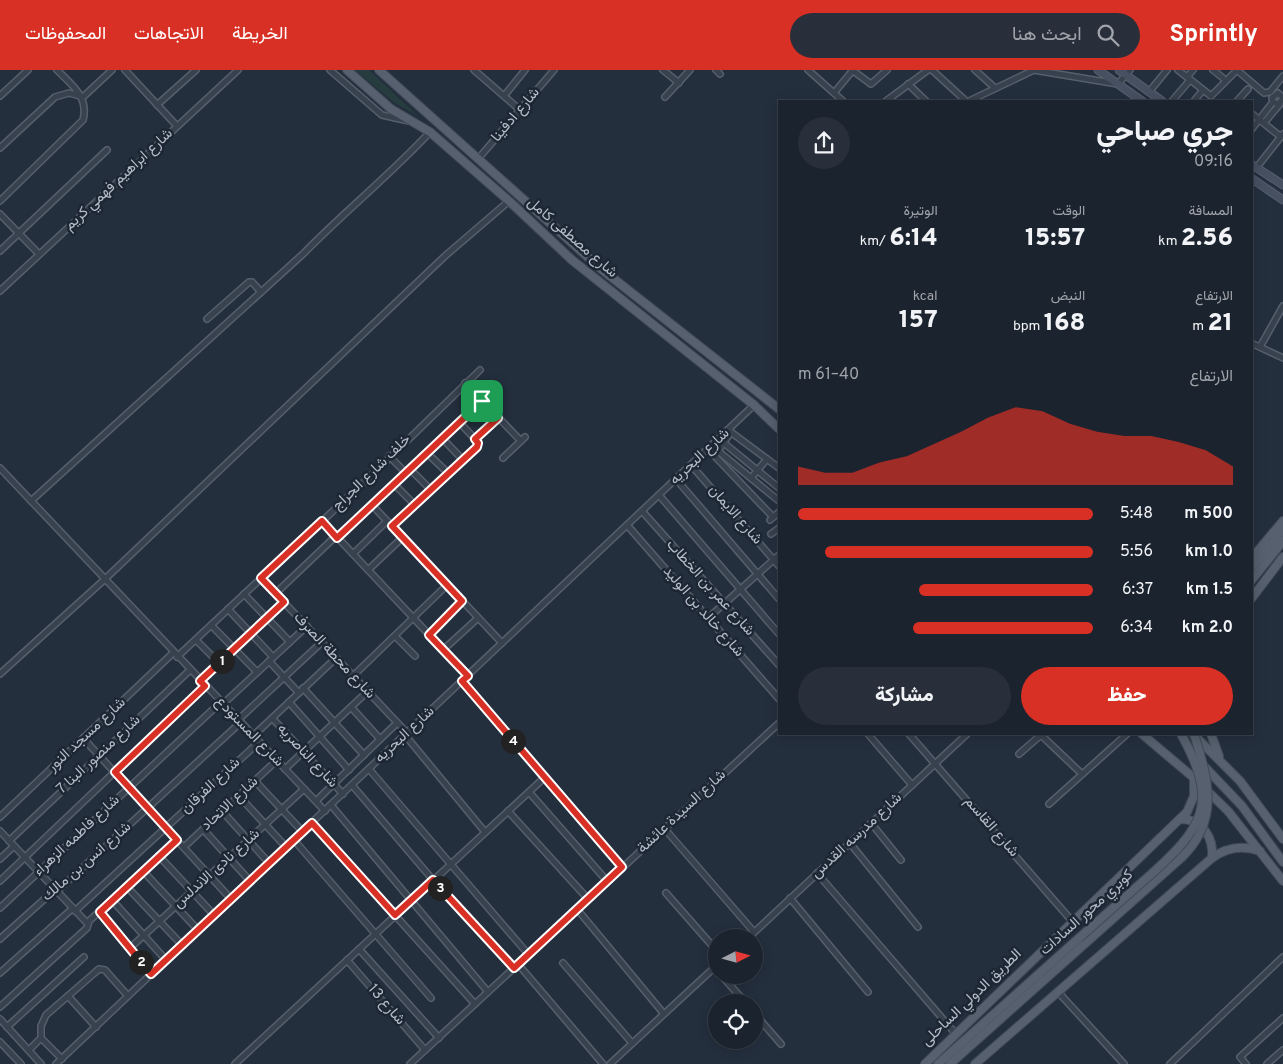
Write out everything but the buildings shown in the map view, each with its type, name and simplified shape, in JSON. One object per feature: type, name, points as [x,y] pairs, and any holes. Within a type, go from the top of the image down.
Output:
[{"type":"main road","name":"شارع مصطفى كامل","points":[[347,70],[391,109],[430,132],[509,200],[572,260],[754,405],[778,428]]},
{"type":"main road","name":"شارع مصطفى كامل","points":[[379,70],[600,268],[778,408]]},
{"type":"main road","points":[[1253,557],[1283,520]]},
{"type":"main road","points":[[1253,566],[1282,531]]},
{"type":"main road","points":[[1253,578],[1283,541]]},
{"type":"main road","points":[[1253,596],[1283,557]]},
{"type":"main road","points":[[1143,735],[1194,778],[1228,811],[1283,881]]},
{"type":"main road","name":"كوبري محور السادات","points":[[950,1064],[1176,852],[1190,836],[1198,819],[1202,797],[1200,773],[1194,757],[1182,735]]},
{"type":"main road","name":"كوبري محور السادات","points":[[938,1064],[1186,853],[1198,835],[1206,814],[1209,790],[1204,762],[1194,735]]},
{"type":"main road","points":[[1195,735],[1221,760],[1283,839]]},
{"type":"main road","points":[[1211,735],[1221,760]]},
{"type":"main road","name":"كوبري محور السادات","points":[[1194,757],[1229,790],[1283,862]]},
{"type":"main road","name":"الطريق الدولي الساحلى","points":[[925,1064],[955,1033],[1180,819],[1192,804],[1194,778]]},
{"type":"main road","points":[[1180,819],[1192,821],[1205,830],[1212,843],[1212,858]]},
{"type":"main road","points":[[975,1064],[1212,858],[1232,848],[1246,847],[1260,851]]},
{"type":"street","points":[[0,96],[28,70]]},
{"type":"street","points":[[0,201],[79,126],[85,112],[83,97],[58,70]]},
{"type":"street","points":[[83,97],[112,70]]},
{"type":"street","points":[[125,70],[177,126]]},
{"type":"street","points":[[158,105],[196,70]]},
{"type":"street","name":"شارع ابراهيم فهمي كريم","points":[[0,291],[238,70]]},
{"type":"street","points":[[330,70],[382,116],[413,122]]},
{"type":"street","points":[[474,70],[520,110]]},
{"type":"street","points":[[504,96],[526,70]]},
{"type":"street","name":"شارع ادفينا","points":[[478,159],[554,70]]},
{"type":"street","points":[[664,70],[678,83]]},
{"type":"street","points":[[665,98],[690,70]]},
{"type":"street","points":[[834,93],[853,70],[871,84],[887,70]]},
{"type":"street","points":[[887,100],[928,70]]},
{"type":"street","points":[[932,70],[967,100]]},
{"type":"street","points":[[975,70],[995,88]]},
{"type":"street","points":[[970,100],[1034,70],[1118,84]]},
{"type":"street","points":[[1098,70],[1141,100]]},
{"type":"street","points":[[1119,70],[1128,72],[1161,100]]},
{"type":"street","points":[[1149,92],[1168,70]]},
{"type":"street","points":[[1178,70],[1212,96],[1237,70],[1264,93],[1270,92],[1283,76]]},
{"type":"street","points":[[1173,100],[1192,70]]},
{"type":"street","points":[[1213,70],[1223,78]]},
{"type":"street","points":[[811,71],[842,100]]},
{"type":"street","points":[[1118,84],[1128,72]]},
{"type":"street","points":[[908,84],[925,100]]},
{"type":"street","points":[[1238,100],[1248,89]]},
{"type":"street","points":[[1195,100],[1203,90]]},
{"type":"street","points":[[0,148],[55,97],[68,93],[83,97]]},
{"type":"street","points":[[1262,121],[1273,102],[1272,98],[1276,94],[1280,94],[1282,101]]},
{"type":"street","points":[[1273,102],[1282,101]]},
{"type":"street","points":[[1253,128],[1282,101]]},
{"type":"street","points":[[1253,114],[1282,135],[1254,165],[1283,185]]},
{"type":"street","points":[[30,501],[303,254],[343,213],[401,162],[430,132]]},
{"type":"street","points":[[0,252],[106,150]]},
{"type":"street","points":[[1253,179],[1283,200]]},
{"type":"street","points":[[0,674],[104,580],[445,256],[509,200]]},
{"type":"street","points":[[0,214],[39,254]]},
{"type":"street","points":[[207,320],[249,282],[252,282],[261,292]]},
{"type":"street","points":[[1260,347],[1283,306]]},
{"type":"street","points":[[1253,344],[1283,358]]},
{"type":"street","name":"خلف شارع الجراج","points":[[175,655],[196,640],[480,370]]},
{"type":"street","points":[[466,383],[520,441]]},
{"type":"street","points":[[276,594],[482,401]]},
{"type":"street","name":"شارع البحريه","points":[[56,1064],[627,525],[708,449],[730,431],[754,405]]},
{"type":"street","points":[[475,439],[498,418]]},
{"type":"street","points":[[392,526],[477,447],[478,443],[459,422]]},
{"type":"street","points":[[716,454],[730,431],[778,467]]},
{"type":"street","points":[[502,458],[526,437]]},
{"type":"street","points":[[442,438],[463,460]]},
{"type":"street","points":[[724,443],[778,487]]},
{"type":"street","points":[[708,449],[751,478],[778,500]]},
{"type":"street","points":[[427,453],[449,474]]},
{"type":"street","points":[[716,454],[771,518],[778,513]]},
{"type":"street","points":[[389,456],[431,490]]},
{"type":"street","points":[[751,478],[767,459]]},
{"type":"street","name":"شارع الايمان","points":[[691,465],[778,565]]},
{"type":"street","name":"شارع المستودع","points":[[0,468],[175,655],[325,811]]},
{"type":"street","points":[[676,479],[778,598]]},
{"type":"street","points":[[394,484],[415,505]]},
{"type":"street","points":[[659,495],[778,633]]},
{"type":"street","points":[[372,505],[502,644]]},
{"type":"street","name":"شارع عمر بن الخطاب","points":[[642,511],[778,664]]},
{"type":"street","points":[[322,521],[468,676]]},
{"type":"street","points":[[352,554],[387,521]]},
{"type":"street","name":"شارع خالد بن الوليد","points":[[627,525],[778,698]]},
{"type":"street","points":[[771,534],[778,529]]},
{"type":"street","points":[[368,570],[403,537]]},
{"type":"street","points":[[708,618],[778,556]]},
{"type":"street","name":"شارع محطة الصرف","points":[[261,578],[397,723],[485,832]]},
{"type":"street","points":[[353,676],[447,585]]},
{"type":"street","points":[[244,594],[290,642]]},
{"type":"street","points":[[429,635],[462,601]]},
{"type":"street","points":[[200,681],[284,602]]},
{"type":"street","points":[[228,609],[299,693]]},
{"type":"street","points":[[443,650],[478,618]]},
{"type":"street","points":[[211,625],[257,672]]},
{"type":"street","name":"شارع فاطمه الزهراء","points":[[0,908],[306,626]]},
{"type":"street","points":[[395,636],[415,656]]},
{"type":"street","points":[[196,640],[219,664]]},
{"type":"street","name":"شارع انس بن مالك","points":[[0,939],[49,895],[57,891],[148,808],[322,642]]},
{"type":"street","name":"شارع مسجد النور","points":[[0,817],[175,655]]},
{"type":"street","points":[[253,736],[336,658]]},
{"type":"street","name":"شارع منصور البنا 7","points":[[9,841],[190,670]]},
{"type":"street","points":[[462,681],[622,867]]},
{"type":"street","points":[[0,881],[205,686]]},
{"type":"street","points":[[304,688],[364,754]]},
{"type":"street","points":[[285,769],[368,691]]},
{"type":"street","points":[[289,702],[349,770]]},
{"type":"street","points":[[351,707],[380,739]]},
{"type":"street","name":"شارع الناصريه","points":[[272,718],[343,794]]},
{"type":"street","points":[[316,801],[397,723]]},
{"type":"street","name":"شارع السيدة عائشة","points":[[410,1064],[778,724]]},
{"type":"street","points":[[869,735],[912,785]]},
{"type":"street","name":"شارع القاسم","points":[[910,735],[1072,921]]},
{"type":"street","name":"شارع مدرسه القدس","points":[[757,929],[966,735]]},
{"type":"street","points":[[1019,754],[1039,735],[1082,774]]},
{"type":"street","points":[[1049,804],[1126,735]]},
{"type":"street","points":[[84,738],[231,899]]},
{"type":"street","name":"شارع الفرقان","points":[[0,973],[166,828],[259,742]]},
{"type":"street","name":"شارع الاتحاد","points":[[184,847],[277,760]]},
{"type":"street","points":[[368,769],[528,954]]},
{"type":"street","points":[[235,1064],[544,778]]},
{"type":"street","points":[[255,780],[303,832]]},
{"type":"street","points":[[352,785],[433,880],[514,968]]},
{"type":"street","name":"شارع نادى الاندلس","points":[[130,948],[304,789]]},
{"type":"street","points":[[529,792],[607,881]]},
{"type":"street","points":[[239,796],[286,847]]},
{"type":"street","points":[[331,805],[488,992]]},
{"type":"street","points":[[222,811],[269,863]]},
{"type":"street","points":[[508,811],[588,899]]},
{"type":"street","points":[[312,823],[475,1004]]},
{"type":"street","points":[[871,823],[901,860]]},
{"type":"street","points":[[664,828],[751,929]]},
{"type":"street","points":[[203,829],[250,881]]},
{"type":"street","points":[[1,833],[88,924]]},
{"type":"street","points":[[0,1007],[177,840]]},
{"type":"street","points":[[294,840],[430,998]]},
{"type":"street","points":[[849,842],[918,927]]},
{"type":"street","points":[[0,859],[14,846]]},
{"type":"street","points":[[159,856],[214,915]]},
{"type":"street","points":[[143,871],[198,930]]},
{"type":"street","points":[[817,873],[955,1033]]},
{"type":"street","points":[[126,887],[182,945]]},
{"type":"street","points":[[666,893],[708,941]]},
{"type":"street","points":[[790,898],[868,992]]},
{"type":"street","points":[[112,900],[166,960]]},
{"type":"street","points":[[577,909],[664,1014]]},
{"type":"street","points":[[100,912],[151,974]]},
{"type":"street","points":[[359,949],[439,1038]]},
{"type":"street","points":[[8,1027],[84,957]]},
{"type":"street","points":[[1170,1064],[1283,957]]},
{"type":"street","name":"شارع 13","points":[[347,960],[425,1050]]},
{"type":"street","points":[[563,963],[632,1043]]},
{"type":"street","points":[[518,964],[603,1064]]},
{"type":"street","points":[[29,1050],[41,1038],[41,1026],[45,1017],[101,968],[128,996]]},
{"type":"street","points":[[610,1064],[708,975]]},
{"type":"street","points":[[729,984],[738,994]]},
{"type":"street","points":[[1058,993],[1124,1064]]},
{"type":"street","points":[[68,996],[96,1027]]},
{"type":"street","points":[[1246,1064],[1240,1057],[1283,1018]]},
{"type":"street","points":[[0,1019],[41,1064]]},
{"type":"street","points":[[763,1023],[781,1044]]},
{"type":"street","points":[[41,1038],[62,1059]]},
{"type":"street","points":[[0,1042],[22,1064]]},
{"type":"street","points":[[1267,1064],[1283,1050]]},
{"type":"street","points":[[11,1064],[16,1059]]},
{"type":"green space","points":[[355,70],[369,70],[418,116],[395,103]]},
{"type":"route","points":[[482,401],[498,418],[475,439],[478,446],[392,526],[462,601],[429,635],[468,676],[462,681],[622,867],[514,968],[433,880],[395,915],[312,823],[151,974],[100,912],[177,840],[115,772],[205,686],[200,681],[284,602],[261,578],[322,521],[337,538],[482,401]]}]
